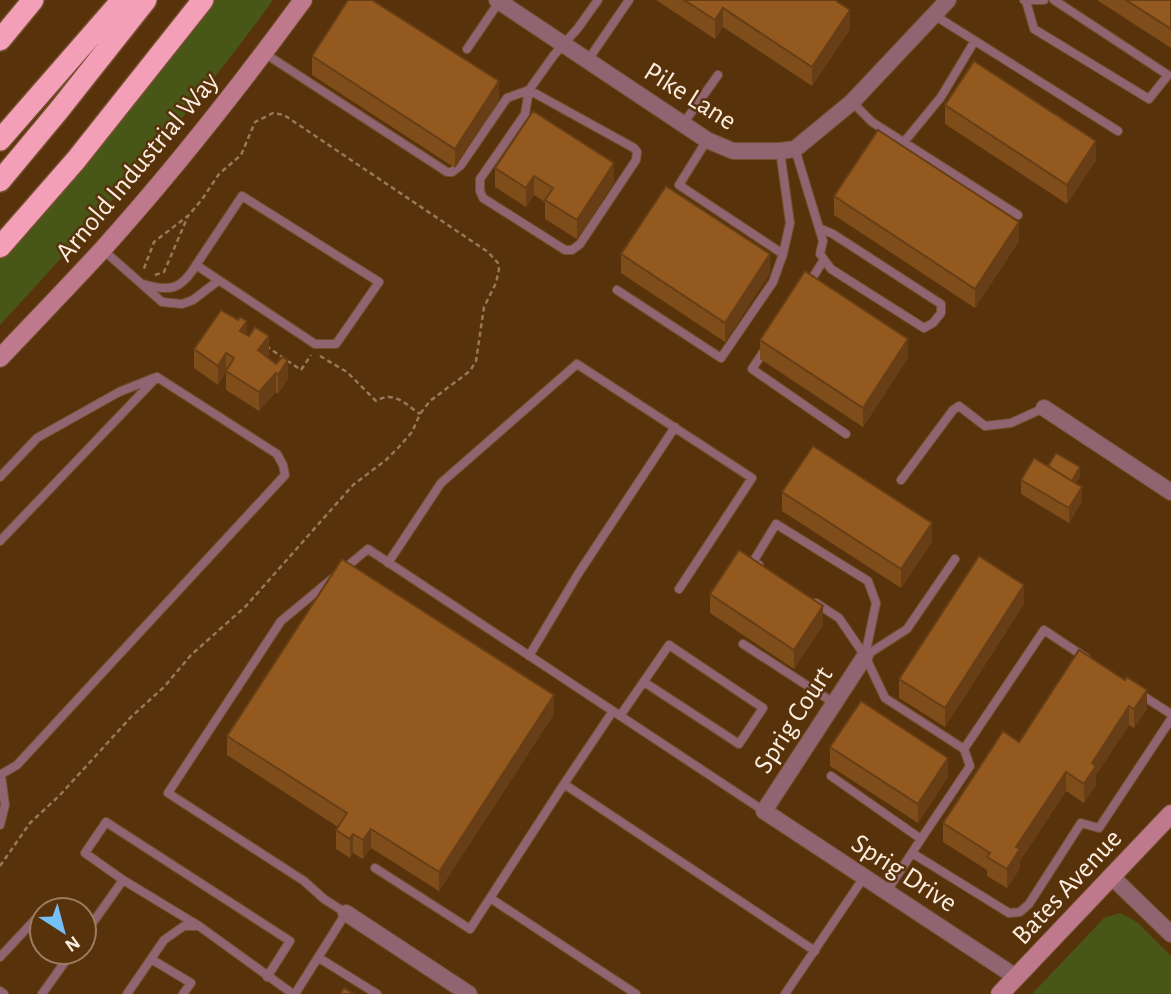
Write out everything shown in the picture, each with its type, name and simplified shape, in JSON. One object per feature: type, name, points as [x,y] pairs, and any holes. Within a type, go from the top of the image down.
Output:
[{"type":"highway","points":[[0,40],[33,0]]},
{"type":"highway","points":[[0,140],[122,0]]},
{"type":"highway","points":[[0,181],[146,0]]},
{"type":"highway","points":[[0,247],[85,150],[203,0]]},
{"type":"street","name":"Arnold Industrial Way","points":[[0,358],[102,249],[171,170],[303,0]]},
{"type":"street","name":"Pike Lane","points":[[498,1],[707,140],[733,151],[788,150]]},
{"type":"street","points":[[788,150],[852,102],[942,5]]},
{"type":"street","points":[[1044,408],[1171,492]]},
{"type":"street","name":"Sprig Court","points":[[764,811],[865,656]]},
{"type":"street","name":"Sprig Drive","points":[[764,811],[1016,977]]},
{"type":"street","name":"Bates Avenue","points":[[1000,994],[1171,814]]},
{"type":"street","points":[[1111,876],[1171,934]]},
{"type":"street","points":[[346,914],[469,994]]},
{"type":"lane","points":[[264,52],[447,173],[461,165],[507,98],[529,90],[634,148],[637,152],[636,160],[580,244],[572,250],[565,250],[483,198],[480,179],[524,114],[529,90],[598,0]]},
{"type":"lane","points":[[588,60],[629,0]]},
{"type":"lane","points":[[1044,0],[1025,1],[1034,29],[1149,99],[1168,75],[1054,0]]},
{"type":"lane","points":[[467,49],[498,1]]},
{"type":"lane","points":[[942,5],[974,41],[1118,131]]},
{"type":"lane","points":[[904,142],[941,97],[974,41]]},
{"type":"lane","points":[[683,124],[718,75]]},
{"type":"lane","points":[[852,102],[872,122],[1018,215]]},
{"type":"lane","points":[[707,140],[679,186],[783,254]]},
{"type":"lane","points":[[788,150],[823,241],[820,254],[831,270],[924,328],[933,323],[941,313],[941,304],[833,234],[819,229]]},
{"type":"lane","points":[[617,290],[721,358],[773,282],[783,254],[790,223],[788,150]]},
{"type":"lane","points":[[140,282],[160,289],[172,288],[187,280],[242,196],[379,282],[336,344],[315,344],[197,265]]},
{"type":"lane","points":[[102,249],[152,296],[162,302],[172,304],[192,300],[219,280]]},
{"type":"lane","points":[[802,293],[823,261]]},
{"type":"lane","points":[[766,347],[752,369],[846,434]]},
{"type":"lane","points":[[388,563],[441,484],[577,365],[752,478],[679,589]]},
{"type":"lane","points":[[0,477],[37,438],[119,393],[157,377]]},
{"type":"lane","points":[[0,541],[157,377]]},
{"type":"lane","points":[[0,825],[5,805],[0,775],[17,765],[285,475],[277,454],[157,377]]},
{"type":"lane","points":[[901,480],[953,410],[959,406],[985,426],[1010,423],[1044,408]]},
{"type":"lane","points":[[529,656],[554,612],[675,428]]},
{"type":"lane","points":[[764,569],[753,562],[776,524],[867,581],[876,603],[865,656]]},
{"type":"lane","points":[[267,976],[290,941],[106,822],[85,853],[123,880],[199,926],[267,976],[294,994],[346,914],[304,881],[168,793],[281,621],[368,550],[764,811]]},
{"type":"lane","points":[[865,656],[907,629],[955,559]]},
{"type":"lane","points":[[807,597],[839,618],[865,656],[885,698],[964,749],[970,766],[887,891]]},
{"type":"lane","points":[[964,749],[1044,630],[1090,661]]},
{"type":"lane","points":[[743,644],[834,703]]},
{"type":"lane","points":[[374,868],[470,929],[564,784],[616,714],[644,682],[669,645],[763,708],[739,744],[644,682]]},
{"type":"lane","points":[[912,853],[1009,913],[1020,912],[1029,904],[1081,823],[1099,828],[1171,717],[1136,691]]},
{"type":"lane","points":[[831,776],[921,839]]},
{"type":"lane","points":[[564,784],[814,951]]},
{"type":"lane","points":[[785,994],[864,877]]},
{"type":"lane","points":[[98,915],[123,880]]},
{"type":"lane","points":[[490,898],[636,994]]},
{"type":"lane","points":[[127,994],[164,940],[184,926],[199,926]]},
{"type":"lane","points":[[0,957],[28,927]]},
{"type":"lane","points":[[151,958],[191,983],[183,994]]},
{"type":"lane","points":[[319,958],[377,994]]},
{"type":"lane","points":[[42,994],[62,966]]},
{"type":"path","points":[[0,866],[30,823],[60,795],[131,717],[164,687],[191,655],[246,606],[353,485],[398,448],[437,394],[470,371],[476,361],[484,307],[496,283],[499,269],[498,263],[488,251],[284,115],[273,113],[255,122],[247,147],[241,156],[219,174],[189,215],[154,242],[140,282]]},
{"type":"path","points":[[145,268],[152,276],[164,272],[189,215]]},
{"type":"path","points":[[256,339],[301,370],[311,354],[325,358],[347,372],[376,401],[384,396],[393,396],[420,414]]},
{"type":"green space","points":[[203,0],[273,0],[210,84],[142,166],[0,325],[0,247]]},
{"type":"green space","points":[[1120,913],[1137,922],[1171,956],[1171,994],[1032,994],[1104,918]]},
{"type":"building","points":[[348,0],[372,0],[499,81],[455,149],[312,56]]},
{"type":"building","points":[[684,0],[835,0],[850,10],[812,67],[723,8],[715,20]]},
{"type":"building","points":[[1126,0],[1171,0],[1171,29]]},
{"type":"building","points":[[974,61],[1096,141],[1067,185],[945,105]]},
{"type":"building","points":[[533,111],[614,163],[577,220],[545,200],[553,188],[534,176],[526,188],[495,168]]},
{"type":"building","points":[[878,130],[1019,222],[975,289],[834,196]]},
{"type":"building","points":[[666,186],[770,254],[725,323],[621,254]]},
{"type":"building","points":[[805,271],[908,339],[863,408],[760,340]]},
{"type":"building","points":[[221,310],[238,320],[240,317],[247,321],[240,331],[249,336],[255,327],[269,336],[258,350],[276,364],[282,357],[288,360],[278,375],[276,373],[259,392],[226,371],[234,358],[226,353],[218,366],[194,349]]},
{"type":"building","points":[[813,446],[932,523],[901,569],[782,492]]},
{"type":"building","points":[[1056,453],[1080,467],[1072,481],[1048,466]]},
{"type":"building","points":[[1034,458],[1082,487],[1069,508],[1021,480]]},
{"type":"building","points":[[739,550],[823,606],[794,650],[710,594]]},
{"type":"building","points":[[979,556],[1024,585],[945,708],[899,679]]},
{"type":"building","points":[[342,559],[554,695],[439,872],[371,829],[363,840],[353,834],[350,839],[336,830],[347,813],[227,736]]},
{"type":"building","points":[[1079,650],[1125,680],[1127,677],[1147,690],[1134,709],[1129,706],[1092,763],[1096,766],[1084,784],[1066,772],[1016,847],[1020,849],[1007,869],[987,857],[990,853],[943,823],[1003,731],[1019,742]]},
{"type":"building","points":[[861,701],[948,758],[918,804],[830,747]]},
{"type":"building","points":[[344,988],[354,994],[340,994]]}]
